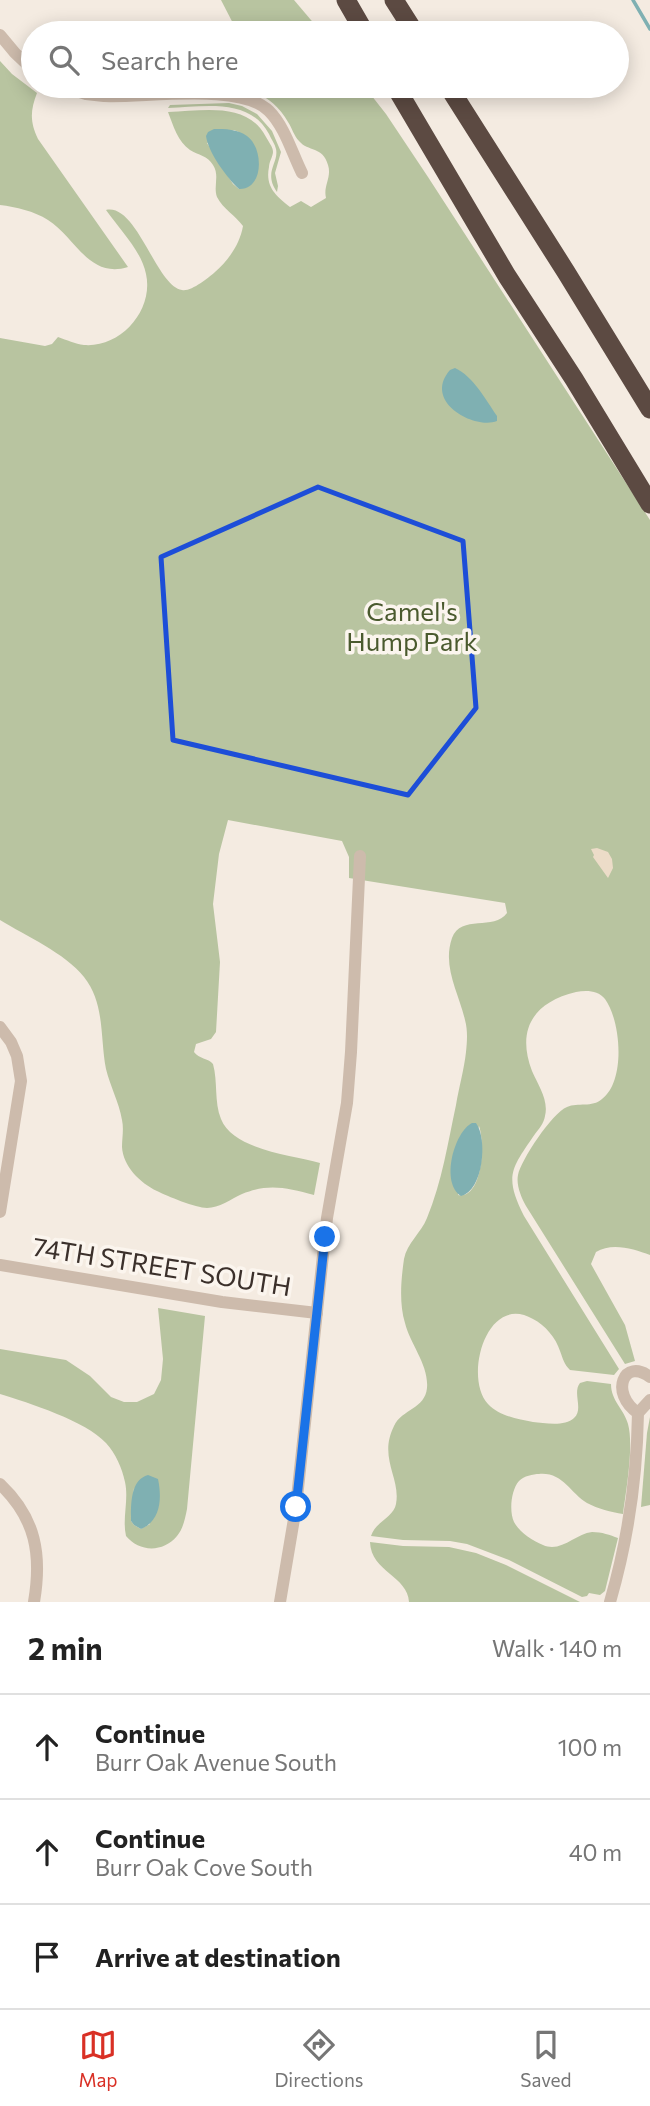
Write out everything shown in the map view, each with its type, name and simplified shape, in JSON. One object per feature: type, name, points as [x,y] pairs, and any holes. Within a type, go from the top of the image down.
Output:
[{"type":"highway","points":[[345,0],[358,21]]},
{"type":"highway","points":[[394,0],[407,21]]},
{"type":"highway","points":[[402,98],[507,276],[650,504]]},
{"type":"highway","points":[[456,98],[650,409]]},
{"type":"street","points":[[0,34],[21,59]]},
{"type":"street","points":[[246,98],[263,106],[274,118],[302,173]]},
{"type":"street","points":[[280,1602],[296,1507],[327,1218],[349,1082],[360,856]]},
{"type":"street","points":[[0,1027],[17,1056],[21,1081],[0,1212]]},
{"type":"street","name":"74TH STREET SOUTH","points":[[0,1265],[222,1302],[317,1313]]},
{"type":"street","points":[[638,1413],[625,1400],[621,1391],[622,1382],[634,1371],[643,1372],[650,1377]]},
{"type":"street","points":[[610,1602],[630,1517],[637,1455],[638,1413],[650,1400]]},
{"type":"street","points":[[0,1484],[23,1512],[33,1535],[38,1565],[34,1602]]},
{"type":"highlighted area","points":[[318,487],[463,541],[476,708],[408,795],[173,740],[161,557]]},
{"type":"green space","points":[[221,0],[294,0],[312,21],[232,21]]},
{"type":"green space","points":[[0,61],[21,81],[21,98],[35,98],[32,116],[38,139],[128,267],[103,267],[84,255],[48,220],[25,210],[0,205]]},
{"type":"green space","name":"Camel's Hump Park","points":[[373,98],[428,177],[650,520],[650,1255],[609,1247],[596,1252],[591,1264],[625,1325],[635,1361],[625,1364],[526,1206],[518,1183],[520,1168],[553,1118],[567,1107],[598,1102],[610,1090],[615,1079],[618,1050],[615,1021],[605,999],[592,991],[584,991],[549,1003],[539,1010],[528,1030],[528,1056],[546,1110],[542,1123],[516,1165],[512,1182],[524,1216],[619,1369],[614,1375],[570,1370],[556,1341],[546,1328],[533,1319],[517,1314],[503,1317],[492,1327],[479,1358],[478,1376],[481,1391],[492,1408],[515,1418],[548,1424],[565,1423],[574,1418],[578,1410],[577,1391],[580,1383],[587,1381],[611,1384],[613,1395],[630,1433],[629,1469],[623,1514],[587,1503],[560,1480],[547,1474],[531,1475],[519,1481],[514,1490],[511,1507],[517,1526],[527,1536],[543,1545],[556,1547],[592,1532],[618,1538],[605,1591],[600,1595],[589,1593],[582,1597],[509,1560],[467,1544],[371,1536],[396,1504],[396,1485],[388,1448],[394,1426],[402,1416],[418,1405],[427,1388],[425,1371],[407,1331],[403,1315],[401,1283],[406,1253],[424,1223],[437,1190],[465,1059],[467,1028],[450,970],[449,949],[456,931],[463,926],[501,918],[507,913],[505,903],[349,878],[349,857],[342,841],[228,820],[219,854],[213,904],[220,962],[216,1032],[211,1039],[196,1044],[194,1052],[213,1064],[221,1119],[238,1138],[264,1150],[320,1163],[314,1195],[286,1189],[261,1189],[207,1208],[174,1199],[157,1191],[139,1179],[129,1167],[123,1154],[121,1113],[106,1069],[99,1009],[91,987],[67,960],[0,920],[0,338],[45,346],[52,344],[58,337],[84,345],[98,344],[122,333],[132,324],[145,301],[146,274],[135,248],[106,210],[117,211],[127,219],[164,275],[182,290],[190,289],[204,281],[229,257],[243,226],[217,197],[213,165],[182,143],[168,112],[223,111],[248,118],[258,126],[272,148],[268,174],[270,186],[276,195],[290,207],[301,201],[311,207],[326,198],[329,169],[326,159],[299,141],[284,116],[267,99]],"holes":[[[234,130],[241,133],[254,148],[257,174],[239,189],[207,143]],[[479,1126],[482,1156],[477,1179],[466,1194],[458,1195]]]},
{"type":"green space","points":[[229,103],[257,114],[272,131],[281,152],[275,173],[277,192],[271,179],[276,149],[269,134],[250,114],[224,107],[168,108],[170,105]]},
{"type":"green space","points":[[158,1308],[205,1316],[187,1509],[181,1530],[171,1542],[158,1548],[144,1548],[126,1536],[125,1482],[110,1447],[97,1435],[71,1420],[0,1394],[0,1349],[66,1360],[90,1376],[111,1397],[124,1402],[137,1402],[154,1394],[161,1380],[163,1359]],"holes":[[[134,1488],[150,1524],[141,1529],[131,1521]]]},
{"type":"green space","points":[[650,1417],[650,1505],[641,1507],[647,1433]]},
{"type":"green space","points":[[370,1542],[449,1547],[476,1553],[580,1602],[409,1602],[403,1586],[376,1560]]},
{"type":"shaded area","points":[[591,849],[608,852],[612,859],[613,868],[608,878],[593,857]]},
{"type":"water","points":[[214,129],[240,132],[253,142],[259,158],[259,167],[253,183],[247,188],[239,189],[214,157],[206,136]]},
{"type":"water","points":[[455,368],[479,389],[497,416],[497,421],[476,421],[455,411],[447,403],[442,393],[443,382],[450,370]]},
{"type":"water","points":[[472,1123],[476,1123],[482,1140],[481,1164],[474,1185],[461,1196],[451,1180],[452,1158],[460,1136]]},
{"type":"water","points":[[148,1475],[158,1479],[160,1501],[153,1520],[141,1529],[131,1521],[132,1501],[138,1482]]},
{"type":"waterway","points":[[633,0],[650,29]]},
{"type":"route","points":[[296,1507],[325,1237]]}]
